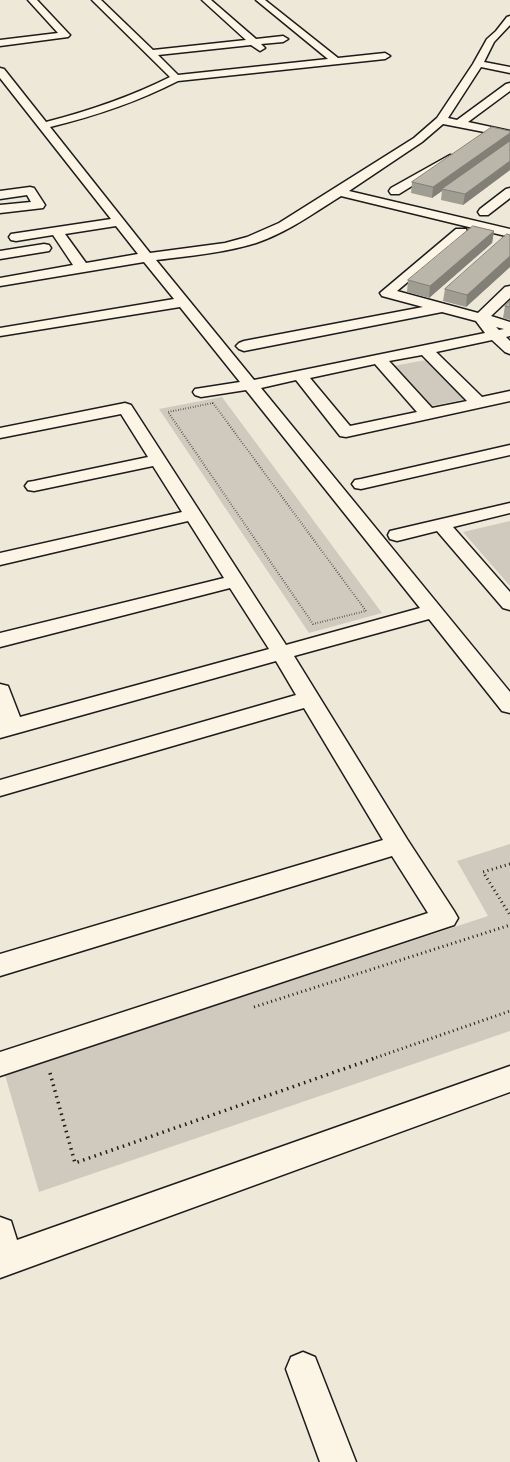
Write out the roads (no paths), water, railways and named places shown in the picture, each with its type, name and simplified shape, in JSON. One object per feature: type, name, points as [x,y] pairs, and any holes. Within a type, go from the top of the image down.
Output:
[{"type":"street","points":[[0,43],[65,35],[32,0]]},
{"type":"street","points":[[96,0],[176,78]]},
{"type":"street","points":[[206,0],[282,67]]},
{"type":"street","points":[[260,0],[336,61]]},
{"type":"street","points":[[0,282],[82,268],[225,247],[252,240],[284,226],[418,140],[441,120],[478,64],[490,41],[510,20]]},
{"type":"street","points":[[151,53],[283,39]]},
{"type":"street","points":[[490,41],[502,43]]},
{"type":"street","points":[[44,126],[116,104],[160,87],[176,78],[385,56]]},
{"type":"street","points":[[478,64],[510,70]]},
{"type":"street","points":[[0,71],[147,258],[510,706]]},
{"type":"street","points":[[458,124],[510,86]]},
{"type":"street","points":[[441,120],[510,134]]},
{"type":"street","points":[[480,139],[493,131]]},
{"type":"street","points":[[395,191],[460,151]]},
{"type":"street","points":[[0,195],[30,191],[39,205],[1,208],[22,252]]},
{"type":"street","points":[[339,192],[510,233]]},
{"type":"street","points":[[484,212],[510,192]]},
{"type":"street","points":[[16,238],[119,222]]},
{"type":"street","points":[[57,231],[65,245],[82,268]]},
{"type":"street","points":[[461,232],[387,293],[510,326]]},
{"type":"street","points":[[0,255],[65,245]]},
{"type":"street","points":[[481,318],[510,290]]},
{"type":"street","points":[[0,332],[184,302]]},
{"type":"street","points":[[244,346],[441,308]]},
{"type":"street","points":[[481,318],[495,335],[510,349]]},
{"type":"street","points":[[201,392],[251,385],[510,332]]},
{"type":"street","points":[[426,350],[479,403]]},
{"type":"street","points":[[379,359],[428,414]]},
{"type":"street","points":[[300,375],[346,432],[510,396]]},
{"type":"street","points":[[0,434],[125,408],[282,654],[398,845],[445,918],[0,1064]]},
{"type":"street","points":[[361,484],[509,452]]},
{"type":"street","points":[[34,486],[158,460]]},
{"type":"street","points":[[397,535],[510,508]]},
{"type":"street","points":[[0,559],[193,515]]},
{"type":"street","points":[[440,524],[510,604]]},
{"type":"street","points":[[0,640],[236,581]]},
{"type":"street","points":[[0,691],[6,728],[282,654],[434,611]]},
{"type":"street","points":[[0,788],[309,699]]},
{"type":"street","points":[[0,965],[398,845]]},
{"type":"street","points":[[2,1251],[510,1079]]},
{"type":"street","points":[[303,1369],[338,1462]]}]
